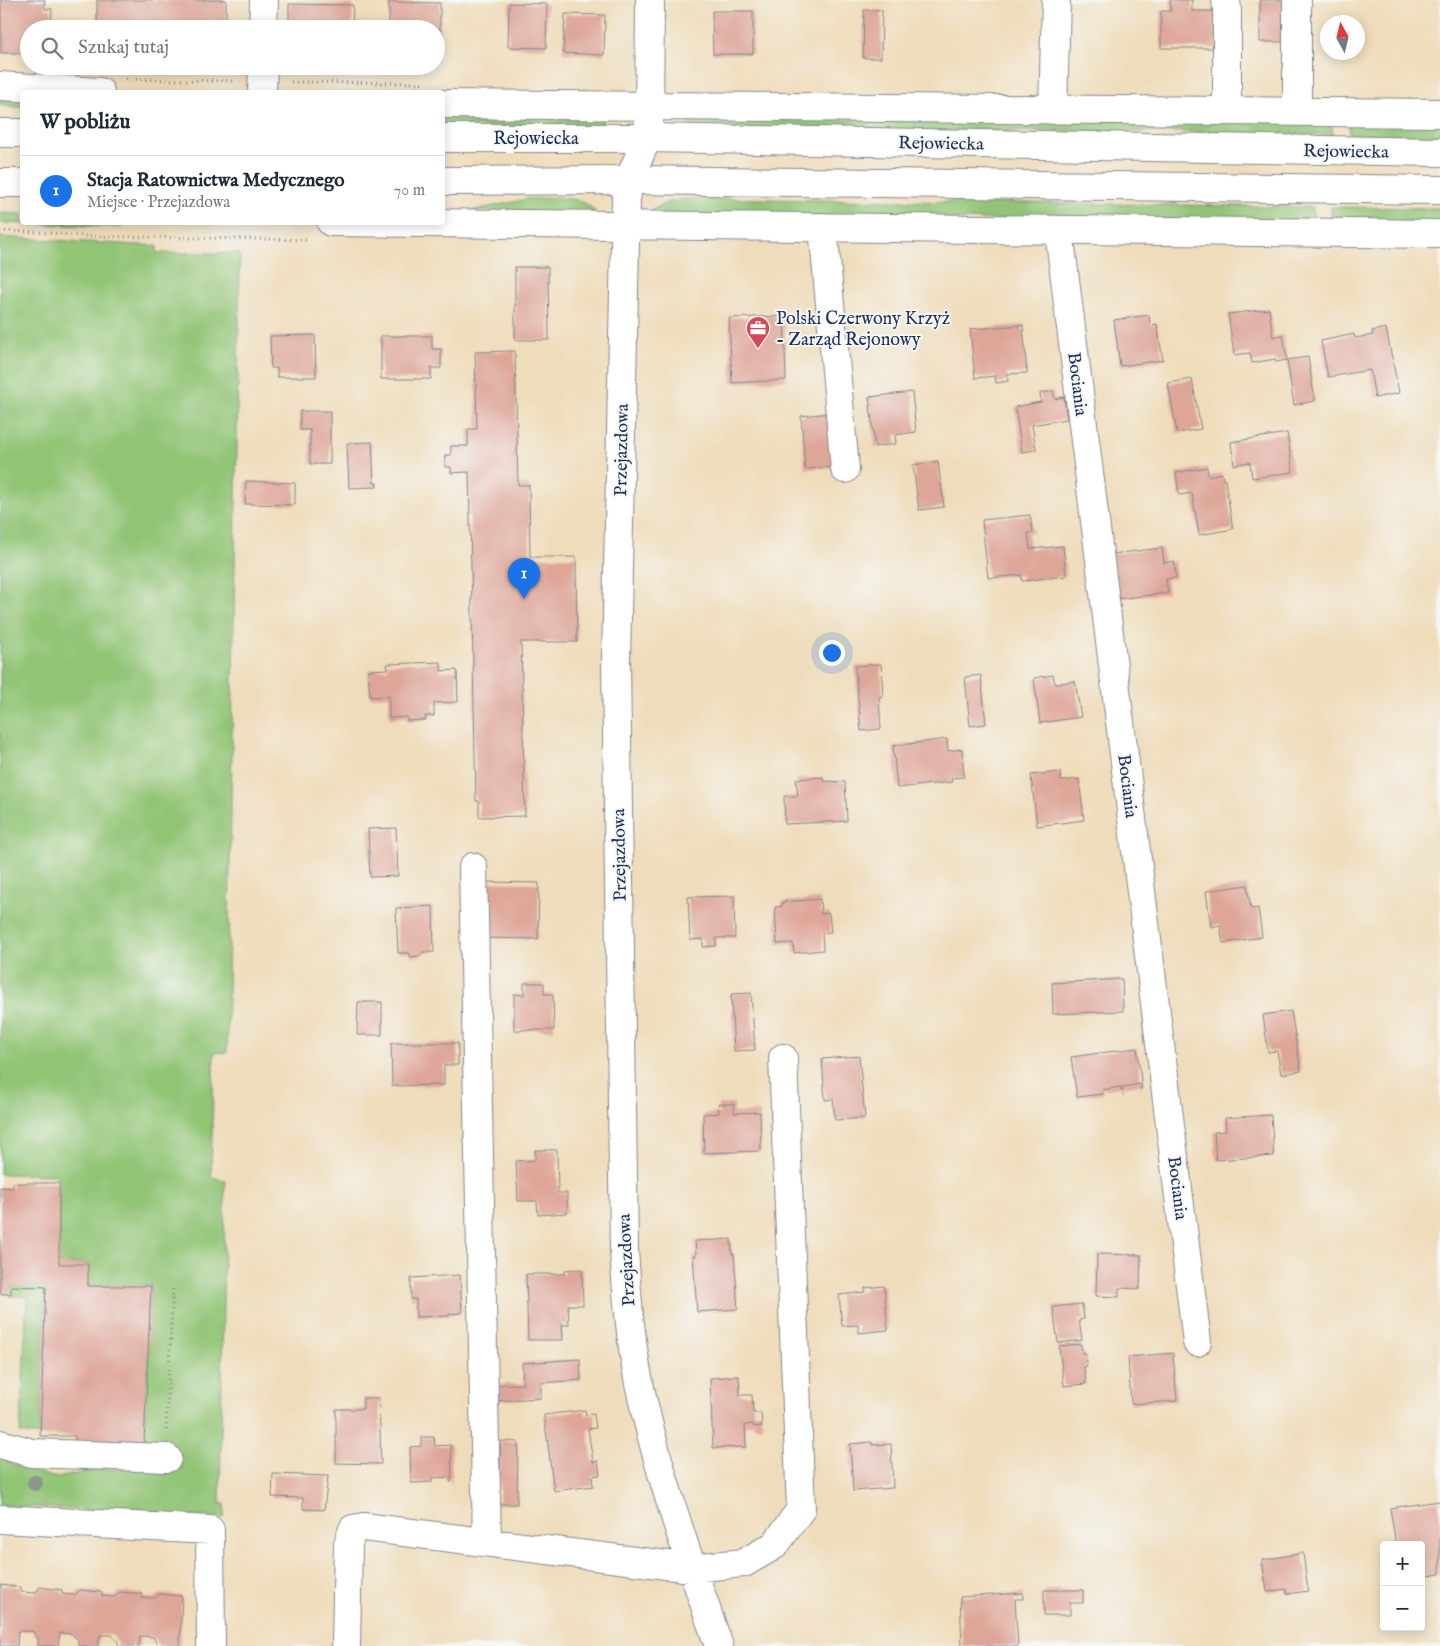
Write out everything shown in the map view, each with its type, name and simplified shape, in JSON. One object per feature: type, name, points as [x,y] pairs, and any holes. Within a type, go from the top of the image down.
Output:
[{"type":"main road","points":[[264,0],[264,20]]},
{"type":"main road","name":"Przejazdowa","points":[[650,0],[650,106],[647,138],[629,180],[626,200],[616,661],[624,1250],[629,1316],[639,1381],[655,1450],[719,1646]]},
{"type":"main road","points":[[1053,110],[1056,0]]},
{"type":"main road","points":[[1226,0],[1228,110]]},
{"type":"main road","points":[[1297,0],[1297,111]]},
{"type":"main road","points":[[0,86],[108,86]]},
{"type":"main road","points":[[445,104],[1440,113]]},
{"type":"main road","points":[[0,133],[20,133]]},
{"type":"main road","name":"Rejowiecka","points":[[445,138],[647,138],[1440,152]]},
{"type":"main road","points":[[445,181],[629,180],[1440,190]]},
{"type":"main road","points":[[445,224],[1440,234]]},
{"type":"main road","points":[[823,227],[845,470]]},
{"type":"main road","name":"Bociania","points":[[1059,231],[1198,1342]]},
{"type":"main road","points":[[474,867],[487,1542]]},
{"type":"main road","points":[[346,1646],[348,1544],[353,1529],[364,1527],[692,1568],[744,1563],[775,1545],[801,1509],[783,1058]]},
{"type":"main road","points":[[0,1444],[32,1453],[166,1449]]},
{"type":"main road","points":[[0,1519],[210,1530],[210,1646]]},
{"type":"path","points":[[108,86],[262,80],[338,82]]},
{"type":"path","points":[[0,231],[85,236],[310,240]]},
{"type":"path","points":[[166,1449],[173,1286]]},
{"type":"green space","points":[[0,93],[20,97],[20,108],[0,105]]},
{"type":"green space","points":[[445,116],[603,118],[603,124],[593,127],[445,126]]},
{"type":"green space","points":[[683,119],[1331,120],[1333,135],[1228,132],[713,130],[697,128]]},
{"type":"green space","points":[[1349,121],[1440,122],[1440,136],[1349,134]]},
{"type":"green space","points":[[562,198],[580,201],[594,210],[594,214],[470,211],[527,199]]},
{"type":"green space","points":[[691,198],[1313,207],[1314,223],[657,216],[652,210],[668,202]]},
{"type":"green space","points":[[1331,207],[1440,208],[1440,223],[1331,223]]},
{"type":"green space","points":[[0,213],[20,214],[20,224],[0,223]]},
{"type":"green space","points":[[61,225],[109,225],[122,227]]},
{"type":"green space","points":[[0,237],[157,246],[157,253],[240,253],[227,1053],[214,1052],[211,1177],[225,1180],[220,1503],[225,1504],[224,1518],[0,1505],[0,1458],[27,1470],[57,1478],[99,1469],[183,1468],[171,1458],[144,1444],[151,1286],[88,1286],[88,1264],[59,1264],[59,1175],[0,1174]]},
{"type":"green space","points":[[11,1286],[46,1287],[40,1436],[20,1433],[27,1297],[10,1296]]},
{"type":"building","points":[[1,0],[45,0],[45,9],[52,9],[51,20],[20,20],[20,53],[1,53]]},
{"type":"building","points":[[97,0],[226,0],[226,20],[97,20]]},
{"type":"building","points":[[1170,0],[1192,0],[1192,11],[1220,11],[1220,48],[1161,48],[1161,11],[1171,11]]},
{"type":"building","points":[[1260,0],[1288,0],[1289,42],[1260,42]]},
{"type":"building","points":[[389,2],[440,3],[440,20],[389,20]]},
{"type":"building","points":[[509,3],[547,4],[546,48],[508,47]]},
{"type":"building","points":[[289,4],[353,5],[352,20],[289,20]]},
{"type":"building","points":[[864,10],[882,10],[881,58],[863,58]]},
{"type":"building","points":[[712,11],[753,11],[753,54],[713,54]]},
{"type":"building","points":[[565,14],[605,15],[604,55],[563,53]]},
{"type":"building","points":[[515,267],[548,267],[549,340],[515,340]]},
{"type":"building","points":[[1269,309],[1273,337],[1283,335],[1287,360],[1276,362],[1275,359],[1252,363],[1250,353],[1234,355],[1228,314]]},
{"type":"building","points":[[1149,315],[1150,325],[1157,324],[1163,360],[1120,366],[1114,320]]},
{"type":"building","name":"Polski Czerwony Krzyż - Zarząd Rejonowy","points":[[784,316],[786,380],[732,383],[729,318]]},
{"type":"building","points":[[1023,325],[1027,373],[1007,374],[1008,381],[996,383],[995,376],[975,378],[970,329]]},
{"type":"building","points":[[1386,328],[1399,393],[1375,398],[1370,370],[1328,377],[1321,341],[1354,334],[1355,338],[1373,335],[1372,331]]},
{"type":"building","points":[[315,335],[316,377],[277,377],[277,368],[271,368],[270,336]]},
{"type":"building","points":[[381,336],[432,336],[432,349],[441,349],[441,368],[431,368],[431,379],[381,379]]},
{"type":"building","points":[[515,351],[518,485],[529,485],[530,557],[576,557],[577,642],[521,642],[525,816],[479,817],[479,801],[476,801],[469,472],[451,473],[451,467],[445,467],[445,455],[451,455],[451,446],[468,446],[468,429],[477,429],[475,352]]},
{"type":"building","points":[[1308,357],[1315,401],[1294,405],[1287,360]]},
{"type":"building","points":[[1192,379],[1201,429],[1177,433],[1168,383]]},
{"type":"building","points":[[1053,391],[1055,399],[1064,397],[1067,419],[1032,425],[1036,450],[1022,452],[1015,407],[1041,402],[1040,393]]},
{"type":"building","points":[[912,392],[916,432],[895,435],[896,444],[875,447],[869,397]]},
{"type":"building","points":[[300,411],[330,411],[330,464],[310,464],[310,430],[300,430]]},
{"type":"building","points":[[832,413],[837,467],[805,469],[801,416]]},
{"type":"building","points":[[1287,433],[1293,472],[1252,478],[1250,462],[1234,465],[1231,442]]},
{"type":"building","points":[[372,442],[374,483],[377,483],[377,487],[349,488],[347,443]]},
{"type":"building","points":[[938,461],[944,507],[919,510],[913,465]]},
{"type":"building","points":[[1207,467],[1208,476],[1222,473],[1223,480],[1225,480],[1233,529],[1199,535],[1192,493],[1179,495],[1176,473]]},
{"type":"building","points":[[246,481],[295,483],[295,505],[245,504]]},
{"type":"building","points":[[1030,515],[1033,533],[1028,533],[1030,549],[1063,546],[1066,576],[1022,581],[1021,575],[988,578],[982,520]]},
{"type":"building","points":[[1162,548],[1164,563],[1174,561],[1176,578],[1166,579],[1168,593],[1117,599],[1112,554]]},
{"type":"building","points":[[441,662],[441,671],[457,670],[458,702],[434,703],[434,716],[425,716],[426,720],[407,721],[407,717],[389,718],[389,696],[370,697],[368,670],[388,669],[387,664]]},
{"type":"building","points":[[881,664],[883,696],[879,697],[881,729],[861,731],[855,666]]},
{"type":"building","points":[[981,675],[986,724],[970,726],[965,677]]},
{"type":"building","points":[[1053,675],[1055,684],[1075,681],[1081,717],[1040,723],[1034,678]]},
{"type":"building","points":[[947,739],[948,751],[962,749],[964,777],[951,778],[952,782],[897,788],[893,746]]},
{"type":"building","points":[[1060,772],[1061,781],[1079,779],[1084,820],[1037,826],[1031,775]]},
{"type":"building","points":[[823,777],[823,781],[845,782],[847,821],[785,824],[784,796],[798,796],[796,779]]},
{"type":"building","points":[[396,828],[398,876],[370,877],[368,829]]},
{"type":"building","points":[[483,882],[539,883],[538,939],[482,938]]},
{"type":"building","points":[[1247,885],[1251,909],[1258,908],[1262,937],[1223,943],[1220,925],[1211,927],[1206,891]]},
{"type":"building","points":[[734,896],[735,938],[716,938],[716,946],[703,947],[703,939],[690,940],[688,897]]},
{"type":"building","points":[[820,899],[821,914],[829,913],[831,932],[822,933],[823,950],[794,953],[793,943],[777,944],[775,907],[782,906],[782,902]]},
{"type":"building","points":[[433,906],[434,952],[423,952],[420,956],[411,957],[409,953],[398,953],[396,908]]},
{"type":"building","points":[[1122,979],[1123,1011],[1053,1014],[1052,983]]},
{"type":"building","points":[[524,983],[544,983],[544,994],[553,994],[554,1030],[514,1030],[514,994],[524,995]]},
{"type":"building","points":[[751,993],[755,1050],[734,1051],[731,994]]},
{"type":"building","points":[[358,1002],[382,1002],[382,1035],[357,1035]]},
{"type":"building","points":[[1291,1011],[1301,1071],[1281,1074],[1277,1051],[1268,1052],[1263,1015]]},
{"type":"building","points":[[391,1043],[458,1043],[458,1065],[444,1065],[444,1085],[392,1086]]},
{"type":"building","points":[[1137,1048],[1142,1089],[1140,1089],[1140,1084],[1123,1087],[1123,1091],[1121,1091],[1121,1087],[1102,1090],[1103,1094],[1077,1097],[1071,1057]]},
{"type":"building","points":[[859,1056],[865,1118],[835,1120],[833,1099],[825,1100],[822,1059]]},
{"type":"building","points":[[718,1104],[734,1104],[734,1113],[760,1112],[761,1151],[704,1153],[703,1114],[719,1113]]},
{"type":"building","points":[[1271,1115],[1274,1156],[1216,1160],[1214,1132],[1226,1131],[1225,1118]]},
{"type":"building","points":[[535,1150],[557,1150],[558,1193],[567,1193],[567,1213],[538,1215],[537,1201],[518,1201],[516,1161],[535,1160]]},
{"type":"building","points":[[13,1183],[59,1183],[59,1264],[88,1264],[88,1286],[151,1286],[144,1444],[75,1444],[75,1436],[40,1436],[46,1287],[11,1286],[11,1294],[0,1294],[0,1187],[13,1188]]},
{"type":"building","points":[[731,1239],[738,1309],[697,1312],[693,1256],[696,1256],[695,1241]]},
{"type":"building","points":[[1097,1254],[1141,1255],[1140,1289],[1119,1288],[1119,1297],[1096,1296]]},
{"type":"building","points":[[582,1269],[583,1305],[568,1305],[569,1325],[562,1325],[563,1340],[528,1340],[526,1274],[565,1274],[565,1270]]},
{"type":"building","points":[[460,1275],[462,1313],[449,1314],[449,1316],[416,1317],[416,1299],[411,1299],[411,1278]]},
{"type":"building","points":[[884,1286],[888,1330],[858,1333],[858,1325],[842,1326],[839,1295],[865,1292],[865,1288]]},
{"type":"building","points":[[1082,1304],[1084,1319],[1079,1320],[1082,1340],[1058,1343],[1053,1307]]},
{"type":"building","points":[[1081,1344],[1087,1366],[1084,1367],[1086,1384],[1064,1386],[1059,1346]]},
{"type":"building","points":[[1173,1353],[1177,1401],[1131,1404],[1128,1357]]},
{"type":"building","points":[[580,1359],[581,1380],[541,1383],[541,1398],[495,1401],[492,1385],[523,1384],[522,1363]]},
{"type":"building","points":[[739,1376],[740,1395],[752,1395],[753,1413],[761,1413],[762,1426],[754,1427],[754,1424],[745,1425],[746,1447],[713,1448],[710,1378]]},
{"type":"building","points":[[363,1398],[379,1398],[381,1464],[336,1463],[336,1409],[363,1409]]},
{"type":"building","points":[[585,1410],[586,1415],[594,1414],[596,1428],[588,1429],[593,1462],[598,1461],[600,1475],[592,1476],[593,1486],[554,1491],[544,1415]]},
{"type":"building","points":[[421,1437],[434,1437],[435,1446],[451,1445],[452,1482],[450,1482],[450,1477],[432,1478],[432,1482],[411,1483],[410,1447],[421,1446]]},
{"type":"building","points":[[501,1441],[518,1442],[517,1504],[499,1504]]},
{"type":"building","points":[[872,1442],[872,1445],[891,1444],[893,1488],[853,1491],[850,1444]]},
{"type":"building","points":[[273,1474],[328,1476],[324,1510],[303,1509],[303,1498],[272,1497]]},
{"type":"building","points":[[1440,1501],[1440,1574],[1425,1576],[1425,1541],[1395,1541],[1390,1508]]},
{"type":"building","points":[[1303,1553],[1308,1591],[1287,1594],[1286,1589],[1267,1592],[1262,1560]]},
{"type":"building","points":[[0,1585],[20,1587],[20,1592],[35,1593],[40,1587],[62,1590],[62,1594],[75,1595],[80,1590],[102,1592],[102,1596],[115,1597],[120,1592],[143,1594],[142,1598],[155,1598],[160,1594],[182,1596],[180,1646],[158,1646],[153,1637],[140,1636],[139,1646],[118,1646],[118,1642],[112,1635],[100,1635],[98,1646],[78,1646],[78,1640],[72,1634],[60,1633],[58,1646],[38,1646],[38,1638],[32,1631],[18,1631],[17,1646],[0,1646]]},
{"type":"building","points":[[1044,1590],[1083,1590],[1083,1603],[1070,1603],[1070,1615],[1044,1615]]},
{"type":"building","points":[[1023,1593],[1023,1599],[1015,1599],[1018,1646],[962,1646],[960,1597]]},
{"type":"place","name":"Polski Czerwony Krzyż - Zarząd Rejonowy","points":[[758,349]]},
{"type":"place","name":"Stacja Ratownictwa Medycznego","points":[[524,599]]}]
